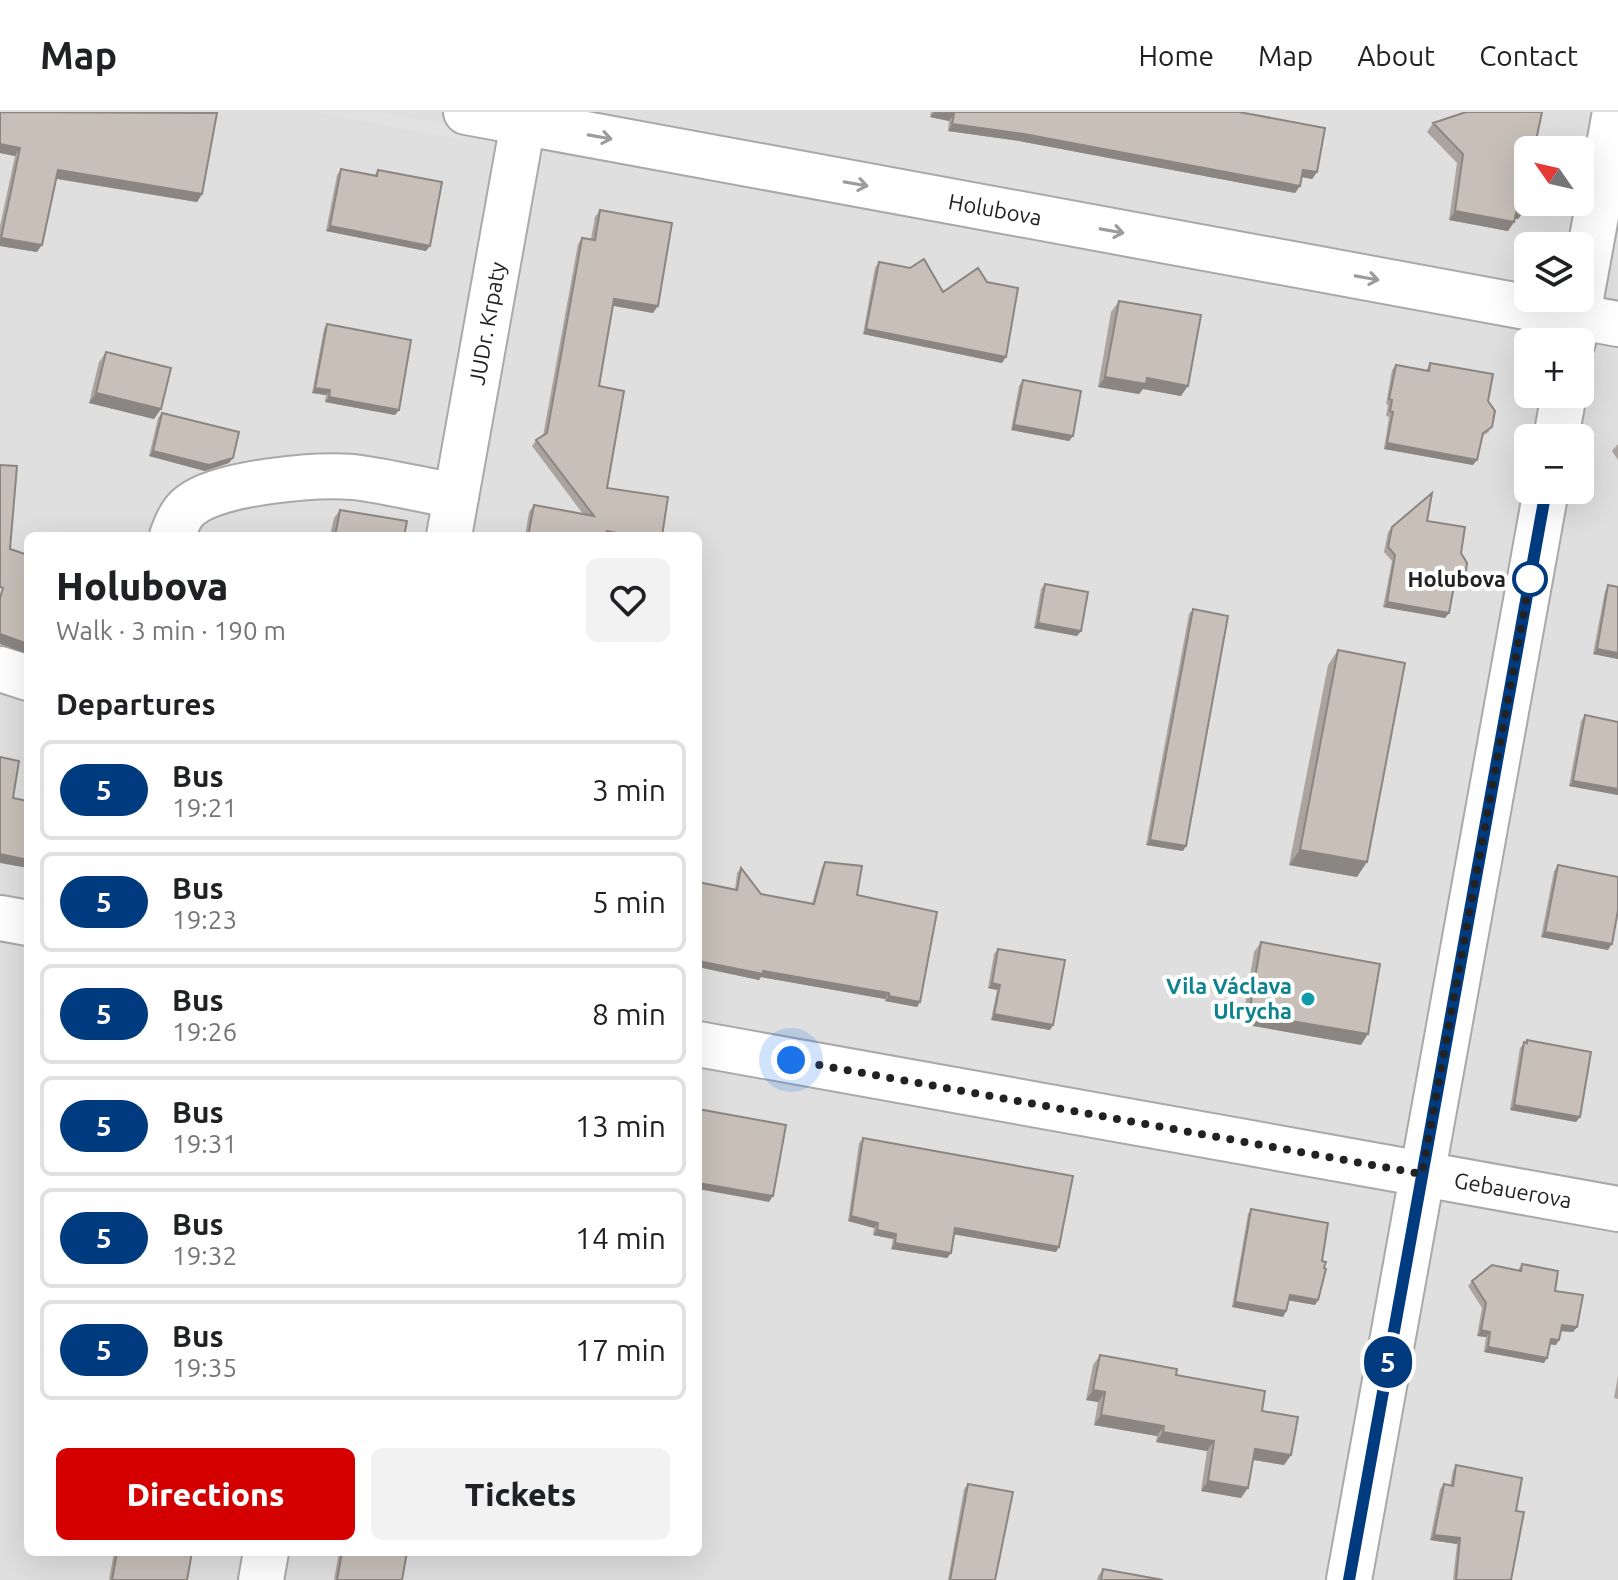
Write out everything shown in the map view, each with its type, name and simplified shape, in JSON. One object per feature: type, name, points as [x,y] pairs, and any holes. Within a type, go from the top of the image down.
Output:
[{"type":"street","name":"Holubova","points":[[466,112],[524,117],[1590,327]]},
{"type":"street","points":[[1590,327],[1615,112]]},
{"type":"street","name":"JUDr. Krpaty","points":[[452,516],[524,117]]},
{"type":"street","points":[[174,532],[191,505],[215,494],[253,484],[317,476],[354,477],[452,516]]},
{"type":"street","points":[[1349,1580],[1543,504]]},
{"type":"street","points":[[0,669],[24,677]]},
{"type":"street","points":[[0,918],[24,922]]},
{"type":"street","name":"Gebauerova","points":[[702,1045],[1618,1209]]},
{"type":"street","points":[[261,1580],[265,1556]]},
{"type":"shaded area","points":[[0,112],[1618,112],[1618,1580],[0,1580]]},
{"type":"shaded area","points":[[315,112],[378,112],[465,128],[463,140]]},
{"type":"building","points":[[0,112],[217,113],[202,194],[58,170],[42,245],[1,238],[20,148],[0,144]]},
{"type":"building","points":[[944,112],[1239,112],[1325,128],[1317,172],[1303,170],[1300,186],[1024,134],[952,124],[954,114]]},
{"type":"building","points":[[1466,112],[1542,112],[1537,136],[1514,136],[1514,222],[1455,211],[1463,154],[1433,123]]},
{"type":"building","points":[[341,169],[377,176],[378,170],[442,182],[430,246],[330,226]]},
{"type":"building","points":[[600,210],[672,223],[658,306],[614,299],[599,386],[624,391],[607,488],[668,497],[663,532],[529,532],[534,505],[594,516],[536,440],[547,433],[582,238],[595,240]]},
{"type":"building","points":[[924,259],[943,292],[978,268],[987,282],[1018,288],[1006,357],[866,329],[879,262],[910,268]]},
{"type":"building","points":[[1119,301],[1201,315],[1188,386],[1147,378],[1146,384],[1105,377]]},
{"type":"building","points":[[327,324],[411,340],[399,410],[329,397],[330,390],[315,388]]},
{"type":"building","points":[[106,352],[171,368],[161,409],[96,393]]},
{"type":"building","points":[[1430,363],[1493,374],[1488,401],[1495,411],[1492,427],[1483,433],[1477,460],[1387,443],[1393,412],[1390,411],[1392,400],[1389,399],[1396,365],[1429,371]]},
{"type":"building","points":[[1023,380],[1081,391],[1073,436],[1014,425]]},
{"type":"building","points":[[162,413],[239,432],[233,458],[209,465],[153,451]]},
{"type":"building","points":[[0,465],[17,466],[10,549],[24,554],[24,643],[0,634],[3,588],[0,587]]},
{"type":"building","points":[[1432,493],[1427,521],[1465,527],[1461,553],[1467,563],[1465,580],[1454,586],[1449,613],[1387,602],[1395,555],[1388,547],[1392,527]]},
{"type":"building","points":[[340,510],[407,521],[405,532],[336,532]]},
{"type":"building","points":[[1045,584],[1088,592],[1081,631],[1038,623]]},
{"type":"building","points":[[1608,585],[1618,587],[1618,653],[1597,649]]},
{"type":"building","points":[[1193,609],[1228,616],[1186,846],[1150,840]]},
{"type":"building","points":[[1338,650],[1405,663],[1367,862],[1300,850]]},
{"type":"building","points":[[1585,715],[1618,722],[1618,789],[1573,781]]},
{"type":"building","points":[[0,757],[19,761],[13,798],[24,800],[24,859],[0,854]]},
{"type":"building","points":[[825,862],[862,866],[857,895],[937,912],[920,1002],[889,996],[889,993],[702,962],[702,883],[737,890],[741,868],[761,894],[814,904]]},
{"type":"building","points":[[1558,865],[1618,877],[1618,910],[1612,944],[1545,932]]},
{"type":"building","name":"Vila Václava Ulrycha","points":[[1261,942],[1380,964],[1368,1034],[1249,1014]]},
{"type":"building","points":[[998,949],[1065,960],[1053,1025],[994,1014],[1000,985],[992,983]]},
{"type":"building","points":[[1527,1040],[1591,1052],[1580,1117],[1514,1105],[1524,1042],[1527,1043]]},
{"type":"building","points":[[702,1110],[786,1125],[773,1196],[702,1184]]},
{"type":"building","points":[[863,1138],[1073,1176],[1059,1247],[955,1228],[951,1253],[895,1243],[896,1234],[877,1230],[878,1223],[851,1216]]},
{"type":"building","points":[[1251,1209],[1328,1223],[1322,1261],[1326,1262],[1326,1269],[1318,1300],[1290,1295],[1286,1311],[1235,1302]]},
{"type":"building","points":[[1522,1264],[1558,1271],[1555,1291],[1583,1295],[1577,1327],[1562,1325],[1559,1340],[1551,1339],[1547,1358],[1488,1347],[1490,1332],[1481,1330],[1486,1303],[1472,1281],[1492,1265],[1521,1271]]},
{"type":"building","points":[[1100,1355],[1177,1369],[1176,1375],[1265,1391],[1262,1411],[1298,1417],[1291,1455],[1255,1449],[1248,1488],[1208,1481],[1214,1441],[1163,1432],[1164,1426],[1101,1415],[1105,1392],[1093,1390]]},
{"type":"building","points":[[1456,1465],[1522,1478],[1516,1511],[1524,1512],[1511,1580],[1456,1580],[1460,1538],[1434,1535],[1444,1484],[1453,1486]]},
{"type":"building","points":[[968,1484],[1013,1492],[995,1580],[950,1580]]},
{"type":"building","points":[[116,1556],[191,1556],[187,1580],[112,1580]]},
{"type":"building","points":[[341,1556],[406,1556],[402,1580],[337,1580]]},
{"type":"building","points":[[1103,1569],[1163,1580],[1101,1580]]},
{"type":"bus line","name":"5","points":[[1349,1580],[1543,504]]},
{"type":"place","name":"Holubova","points":[[1530,579]]},
{"type":"place","name":"Vila Václava Ulrycha","points":[[1308,999]]},
{"type":"route","points":[[791,1060],[1422,1174],[1531,573],[1530,579]]}]
